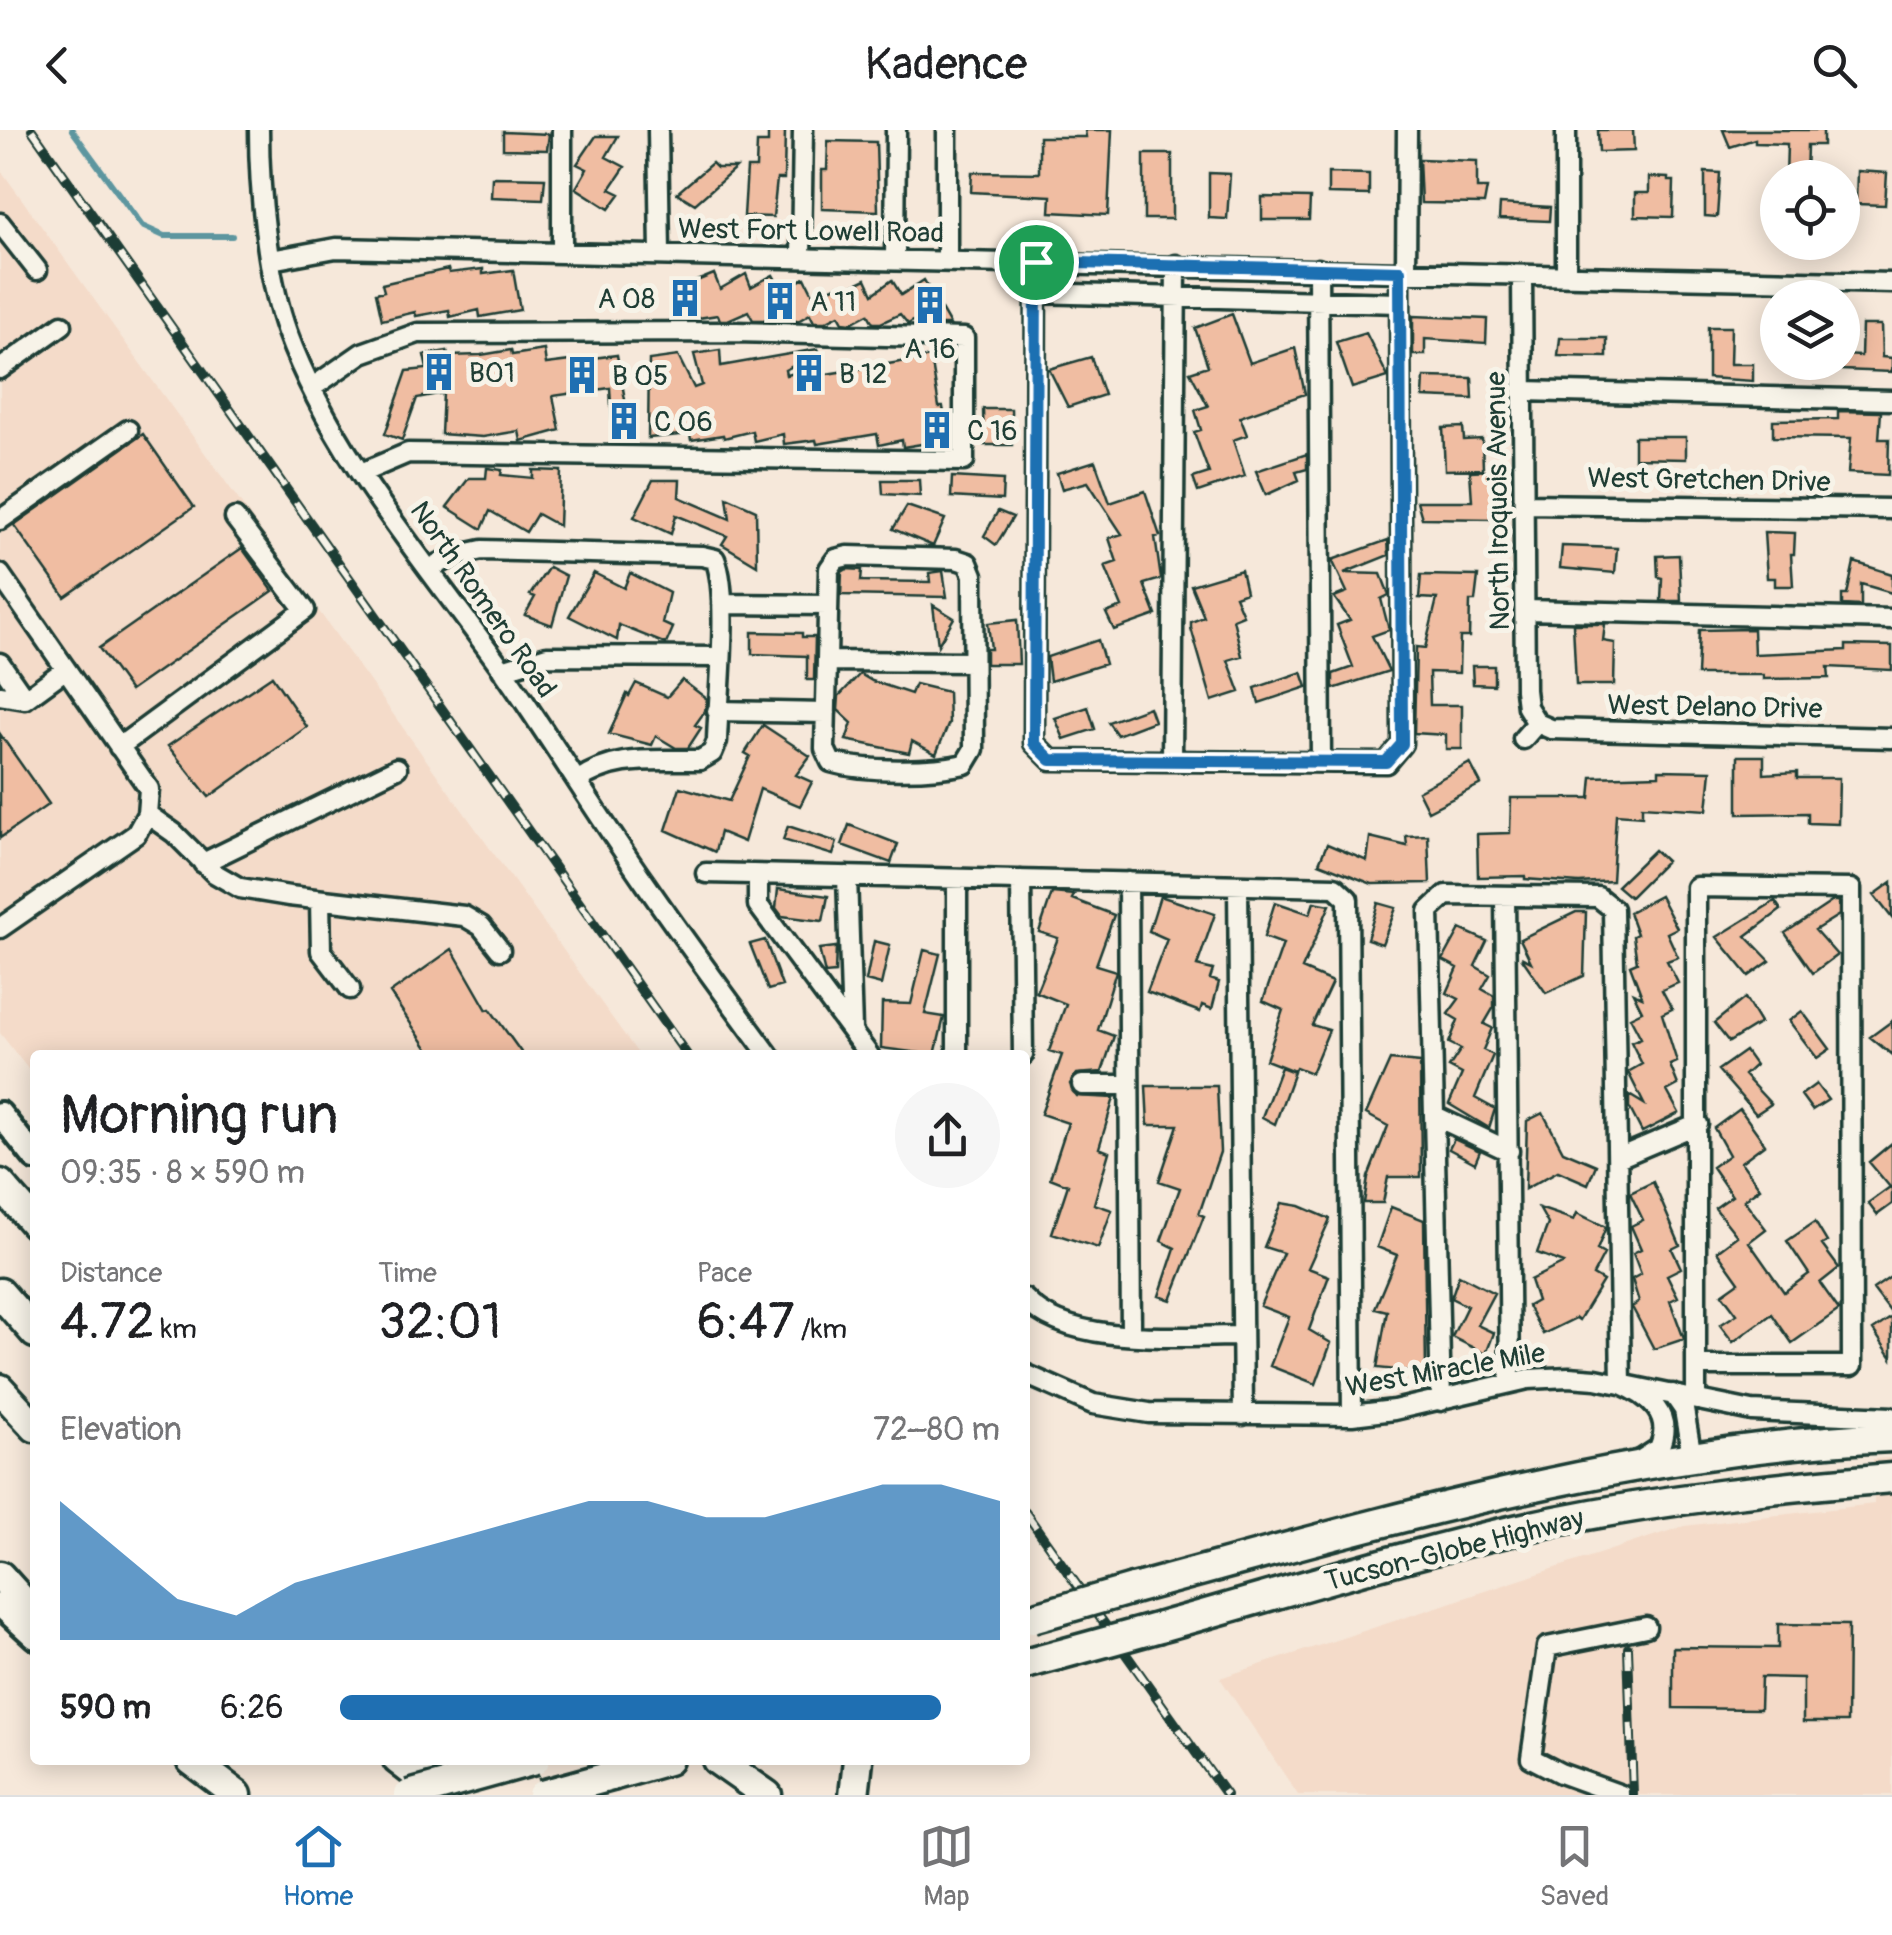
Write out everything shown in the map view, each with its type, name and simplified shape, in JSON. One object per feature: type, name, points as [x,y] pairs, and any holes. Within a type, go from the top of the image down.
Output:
[{"type":"highway","points":[[0,1184],[30,1218]]},
{"type":"highway","points":[[0,1293],[30,1327]]},
{"type":"highway","points":[[0,1389],[30,1422]]},
{"type":"highway","name":"Tucson-Globe Highway","points":[[1030,1619],[1430,1508],[1692,1457],[1892,1437]]},
{"type":"highway","points":[[1830,1441],[1834,1482]]},
{"type":"highway","points":[[1692,1457],[1697,1472],[1707,1482],[1730,1489],[1756,1490]]},
{"type":"highway","name":"Tucson-Globe Highway","points":[[1030,1663],[1423,1553],[1535,1526],[1756,1490],[1892,1478]]},
{"type":"highway","points":[[0,1576],[30,1609]]},
{"type":"highway","points":[[198,1765],[237,1795]]},
{"type":"highway","points":[[404,1765],[443,1795]]},
{"type":"highway","points":[[506,1765],[544,1795],[649,1765]]},
{"type":"highway","points":[[409,1795],[517,1765]]},
{"type":"highway","points":[[723,1765],[766,1795]]},
{"type":"highway","points":[[854,1795],[857,1765]]},
{"type":"main road","points":[[0,1114],[30,1152]]},
{"type":"main road","points":[[0,1605],[30,1632]]},
{"type":"street","name":"North Romero Road","points":[[258,130],[271,260],[286,330],[360,474],[502,670],[644,882],[765,1050]]},
{"type":"street","points":[[562,130],[562,252]]},
{"type":"street","points":[[658,130],[660,254]]},
{"type":"street","points":[[802,257],[803,130]]},
{"type":"street","points":[[895,259],[896,130]]},
{"type":"street","points":[[947,130],[948,260]]},
{"type":"street","points":[[1036,262],[1034,743],[1051,760],[1386,762],[1402,744],[1399,304],[1407,130]]},
{"type":"street","points":[[1566,130],[1566,276]]},
{"type":"street","points":[[0,223],[37,270]]},
{"type":"street","name":"West Fort Lowell Road","points":[[271,260],[336,248],[1892,284]]},
{"type":"street","points":[[1172,760],[1176,265]]},
{"type":"street","points":[[1318,269],[1321,762]]},
{"type":"street","name":"North Iroquois Avenue","points":[[1522,274],[1527,707],[1537,723]]},
{"type":"street","points":[[1036,293],[1399,304]]},
{"type":"street","points":[[0,369],[62,325]]},
{"type":"street","points":[[313,388],[362,352],[418,332],[736,332],[964,338],[964,461],[408,453],[360,474]]},
{"type":"street","points":[[1523,391],[1892,400]]},
{"type":"street","points":[[0,520],[128,430]]},
{"type":"street","name":"West Gretchen Drive","points":[[1525,504],[1892,509]]},
{"type":"street","points":[[119,747],[305,610],[236,518]]},
{"type":"street","points":[[429,569],[454,556],[482,550],[716,559],[722,574],[722,604],[717,741],[712,754],[700,760],[614,761],[595,768],[578,781]]},
{"type":"street","points":[[836,559],[968,562],[973,574],[974,749],[966,764],[948,768],[849,767],[831,762],[825,749],[828,605],[829,568],[836,559]]},
{"type":"street","points":[[0,574],[149,789],[146,814],[136,834],[0,928]]},
{"type":"street","points":[[722,604],[828,605]]},
{"type":"street","points":[[1526,610],[1892,619]]},
{"type":"street","points":[[502,670],[547,656],[720,657]]},
{"type":"street","points":[[827,661],[973,662]]},
{"type":"street","points":[[0,663],[24,699]]},
{"type":"street","points":[[0,695],[24,699],[66,669]]},
{"type":"street","points":[[717,711],[826,713]]},
{"type":"street","points":[[1523,738],[1537,723]]},
{"type":"street","name":"West Delano Drive","points":[[1537,723],[1550,729],[1892,738]]},
{"type":"street","points":[[204,863],[398,768]]},
{"type":"street","points":[[146,814],[174,833],[214,873],[240,888],[464,916],[481,926],[500,950]]},
{"type":"street","points":[[706,873],[1335,887],[1348,899],[1352,1415]]},
{"type":"street","points":[[758,874],[758,905],[866,1050]]},
{"type":"street","points":[[847,876],[852,1029]]},
{"type":"street","points":[[957,879],[957,1050]]},
{"type":"street","points":[[1021,880],[1022,1050]]},
{"type":"street","points":[[1128,882],[1131,1335]]},
{"type":"street","points":[[1030,1377],[1068,1396],[1120,1410],[1243,1415],[1238,885]]},
{"type":"street","points":[[1696,1400],[1696,886],[1851,888],[1852,1366],[1698,1366]]},
{"type":"street","points":[[1441,1401],[1429,911],[1446,895],[1598,897],[1613,909],[1621,1384],[1654,1403],[1662,1415],[1664,1435],[1659,1448],[1649,1457],[1605,1472]]},
{"type":"street","points":[[1505,896],[1510,1383]]},
{"type":"street","points":[[320,900],[321,951],[350,989]]},
{"type":"street","points":[[1082,1084],[1129,1085]]},
{"type":"street","points":[[1436,1117],[1509,1152]]},
{"type":"street","points":[[1618,1158],[1698,1124]]},
{"type":"street","points":[[1030,1302],[1055,1319],[1088,1330],[1131,1335],[1240,1336]]},
{"type":"street","name":"West Miracle Mile","points":[[1243,1415],[1352,1415],[1441,1401],[1510,1383],[1569,1376],[1752,1410],[1892,1417]]},
{"type":"street","points":[[1673,1394],[1684,1410],[1692,1457]]},
{"type":"street","points":[[1621,1795],[1531,1758],[1547,1648],[1646,1626]]},
{"type":"shaded area","points":[[0,169],[635,1050],[30,1050],[30,1072],[0,1033]]},
{"type":"shaded area","points":[[1892,1458],[1892,1795],[1298,1795],[1220,1678],[1684,1526],[1874,1504],[1873,1459]]},
{"type":"building","points":[[768,130],[785,130],[784,179],[777,179],[773,217],[744,216],[747,168],[756,168],[757,143],[768,143]]},
{"type":"building","points":[[1085,130],[1112,130],[1108,215],[1050,212],[1051,196],[971,192],[972,172],[1039,173],[1039,137],[1086,137]]},
{"type":"building","points":[[1598,130],[1633,130],[1634,151],[1599,152]]},
{"type":"building","points":[[1723,130],[1823,130],[1823,145],[1807,145],[1807,160],[1787,160],[1787,144],[1755,143],[1755,139],[1730,147]]},
{"type":"building","points":[[503,132],[549,134],[547,150],[503,149]]},
{"type":"building","points":[[596,136],[618,136],[606,157],[625,167],[610,189],[620,194],[609,209],[576,188],[587,169],[577,164]]},
{"type":"building","points":[[828,141],[876,142],[878,211],[822,209],[822,170],[827,170]]},
{"type":"building","points":[[1144,154],[1172,154],[1172,219],[1144,219]]},
{"type":"building","points":[[1419,159],[1477,161],[1477,188],[1487,188],[1484,204],[1421,203]]},
{"type":"building","points":[[712,163],[717,168],[736,168],[695,204],[677,193]]},
{"type":"building","points":[[1860,171],[1887,173],[1885,205],[1860,204]]},
{"type":"building","points":[[1705,172],[1720,173],[1717,217],[1705,216]]},
{"type":"building","points":[[1209,173],[1230,174],[1227,219],[1209,218]]},
{"type":"building","points":[[1328,173],[1369,174],[1369,195],[1328,194]]},
{"type":"building","points":[[492,177],[545,178],[543,199],[491,197]]},
{"type":"building","points":[[1649,177],[1674,181],[1673,217],[1635,216],[1635,193],[1649,193]]},
{"type":"building","points":[[1262,197],[1310,198],[1309,220],[1262,220]]},
{"type":"building","points":[[1500,204],[1550,207],[1549,221],[1499,219]]},
{"type":"building","points":[[448,269],[449,273],[483,269],[483,274],[513,270],[520,310],[480,317],[479,310],[450,317],[449,310],[416,316],[415,312],[382,320],[376,293],[384,291],[382,284]]},
{"type":"building","points":[[714,274],[720,289],[746,274],[751,287],[773,275],[781,289],[805,278],[814,296],[838,285],[841,291],[866,279],[873,294],[892,280],[901,295],[924,280],[950,325],[934,325],[927,313],[908,324],[900,314],[881,323],[873,323],[868,314],[851,323],[843,322],[839,315],[814,322],[810,314],[798,321],[783,321],[777,311],[764,320],[753,320],[748,311],[728,320],[720,320],[718,315],[685,320],[677,289]]},
{"type":"building","points":[[1232,314],[1250,363],[1295,348],[1305,394],[1240,417],[1247,435],[1233,440],[1245,476],[1198,492],[1193,478],[1209,473],[1194,432],[1201,430],[1195,410],[1208,406],[1190,372],[1208,366],[1195,328]]},
{"type":"building","points":[[1413,316],[1487,319],[1486,343],[1425,339],[1425,355],[1413,355]]},
{"type":"building","points":[[1862,325],[1881,325],[1882,357],[1892,358],[1892,372],[1860,371]]},
{"type":"building","points":[[1708,327],[1731,327],[1730,364],[1753,364],[1753,381],[1708,378]]},
{"type":"building","points":[[1366,333],[1388,377],[1352,388],[1336,342]]},
{"type":"building","points":[[1560,338],[1607,338],[1607,357],[1558,356]]},
{"type":"building","points":[[818,349],[820,353],[785,370],[786,375],[806,371],[808,377],[931,357],[950,448],[929,448],[928,443],[903,447],[902,440],[879,445],[877,434],[817,444],[816,440],[784,444],[783,434],[754,441],[752,431],[724,438],[723,435],[691,440],[690,434],[648,438],[649,360],[678,356],[694,388],[702,385],[694,354],[720,350],[721,366]]},
{"type":"building","points":[[511,350],[512,355],[544,350],[546,364],[617,355],[632,439],[613,440],[610,388],[553,396],[560,430],[521,441],[519,431],[483,437],[441,434],[443,393],[417,398],[402,440],[385,434],[407,371],[427,369],[424,355],[447,351],[448,356],[481,355]]},
{"type":"building","points":[[1091,357],[1104,395],[1068,407],[1049,369]]},
{"type":"building","points":[[1424,377],[1472,378],[1473,399],[1423,397]]},
{"type":"building","points":[[983,409],[1011,409],[1012,445],[984,445]]},
{"type":"building","points":[[1838,411],[1881,412],[1879,439],[1889,439],[1888,475],[1848,473],[1851,438],[1773,437],[1773,420],[1838,419]]},
{"type":"building","points":[[1463,427],[1464,440],[1482,439],[1483,469],[1445,470],[1443,428]]},
{"type":"building","points":[[143,434],[194,507],[65,597],[14,525]]},
{"type":"building","points":[[1634,437],[1686,437],[1686,459],[1634,458]]},
{"type":"building","points":[[1307,454],[1307,469],[1296,472],[1299,480],[1266,495],[1256,471]]},
{"type":"building","points":[[1095,461],[1110,503],[1145,491],[1160,536],[1155,537],[1161,579],[1144,584],[1156,615],[1114,630],[1106,613],[1122,607],[1105,566],[1117,562],[1109,538],[1122,534],[1088,482],[1062,489],[1057,473]]},
{"type":"building","points":[[487,468],[502,470],[501,475],[533,478],[533,470],[561,471],[559,526],[537,514],[526,532],[490,511],[482,529],[447,507],[469,478],[486,478]]},
{"type":"building","points":[[1491,470],[1496,519],[1422,518],[1417,501],[1472,501],[1470,471]]},
{"type":"building","points":[[952,477],[1003,480],[1002,500],[951,497]]},
{"type":"building","points":[[653,480],[680,480],[679,497],[730,519],[727,497],[756,510],[757,565],[722,544],[727,536],[676,515],[671,534],[634,517]]},
{"type":"building","points":[[882,480],[919,480],[920,496],[883,494]]},
{"type":"building","points":[[907,506],[945,519],[933,546],[893,529]]},
{"type":"building","points":[[998,511],[1013,517],[996,545],[984,536]]},
{"type":"building","points":[[1764,532],[1795,533],[1791,554],[1793,586],[1775,586],[1775,578],[1767,578]]},
{"type":"building","points":[[1388,540],[1389,555],[1344,573],[1381,574],[1389,595],[1381,599],[1389,630],[1372,636],[1389,671],[1333,689],[1333,674],[1353,667],[1337,625],[1350,620],[1334,597],[1347,592],[1332,560]]},
{"type":"building","points":[[1562,546],[1617,548],[1615,573],[1560,568]]},
{"type":"building","points":[[242,548],[273,591],[130,691],[99,648]]},
{"type":"building","points":[[1679,555],[1681,601],[1661,601],[1662,578],[1658,577],[1657,556]]},
{"type":"building","points":[[1854,562],[1892,574],[1892,593],[1861,584],[1861,606],[1842,605]]},
{"type":"building","points":[[549,567],[566,576],[552,625],[525,615],[535,597],[530,595]]},
{"type":"building","points":[[862,570],[861,581],[930,582],[929,573],[943,571],[947,597],[841,595],[842,572]]},
{"type":"building","points":[[1241,570],[1246,592],[1235,596],[1243,615],[1233,619],[1242,656],[1228,660],[1240,692],[1212,701],[1191,628],[1191,622],[1204,617],[1191,585]]},
{"type":"building","points":[[594,573],[624,588],[630,573],[669,593],[662,623],[673,628],[666,644],[619,625],[617,640],[569,616]]},
{"type":"building","points":[[1421,575],[1478,576],[1475,601],[1470,601],[1469,637],[1460,637],[1459,673],[1429,672],[1430,705],[1462,705],[1462,749],[1446,749],[1446,735],[1414,733],[1416,647],[1425,648],[1437,599],[1419,598]]},
{"type":"building","points":[[933,605],[954,618],[938,645]]},
{"type":"building","points":[[1017,620],[1019,664],[986,664],[986,649],[991,649],[988,623]]},
{"type":"building","points":[[1573,624],[1605,624],[1603,641],[1615,643],[1614,685],[1576,685]]},
{"type":"building","points":[[1753,629],[1754,654],[1846,650],[1846,645],[1892,646],[1892,670],[1828,667],[1829,678],[1697,675],[1699,630]]},
{"type":"building","points":[[752,632],[815,637],[814,680],[807,680],[807,656],[752,654]]},
{"type":"building","points":[[1098,640],[1105,664],[1050,681],[1047,657]]},
{"type":"building","points":[[1472,666],[1494,666],[1494,685],[1473,684]]},
{"type":"building","points":[[1302,672],[1307,687],[1259,703],[1255,688]]},
{"type":"building","points":[[860,674],[911,694],[915,684],[948,692],[949,723],[936,754],[912,741],[909,753],[846,740],[852,723],[838,710],[839,696]]},
{"type":"building","points":[[272,676],[307,727],[209,797],[168,746]]},
{"type":"building","points":[[682,680],[707,699],[705,711],[695,725],[701,728],[688,748],[676,748],[656,736],[652,745],[609,734],[636,683],[667,697]]},
{"type":"building","points":[[1088,707],[1095,729],[1064,739],[1055,718]]},
{"type":"building","points":[[1149,707],[1154,721],[1117,735],[1108,722]]},
{"type":"building","points":[[763,725],[810,756],[796,775],[812,782],[800,806],[760,789],[744,842],[720,832],[715,852],[666,830],[680,787],[729,801],[750,756],[745,753]]},
{"type":"building","points":[[0,734],[49,804],[0,838]]},
{"type":"building","points":[[1738,756],[1764,756],[1764,774],[1797,772],[1797,778],[1839,778],[1838,824],[1808,823],[1808,813],[1738,814]]},
{"type":"building","points":[[1470,763],[1481,784],[1428,811],[1418,791]]},
{"type":"building","points":[[1659,770],[1711,771],[1707,810],[1642,806],[1642,816],[1616,814],[1612,881],[1478,877],[1477,834],[1510,833],[1511,798],[1590,798],[1592,777],[1659,775]]},
{"type":"building","points":[[849,825],[898,844],[891,863],[842,845]]},
{"type":"building","points":[[788,826],[837,842],[833,855],[783,840]]},
{"type":"building","points":[[1428,835],[1430,883],[1372,884],[1319,863],[1327,844],[1367,861],[1370,837],[1407,846],[1406,836]]},
{"type":"building","points":[[1654,850],[1666,861],[1630,897],[1617,886]]},
{"type":"building","points":[[1892,882],[1892,918],[1874,895]]},
{"type":"building","points":[[778,889],[828,896],[823,921],[782,916],[776,908]]},
{"type":"building","points":[[1052,893],[1074,895],[1072,899],[1114,915],[1096,965],[1116,971],[1098,1030],[1114,1036],[1102,1072],[1077,1074],[1070,1084],[1077,1096],[1114,1098],[1099,1148],[1109,1152],[1094,1204],[1112,1210],[1098,1248],[1052,1233],[1068,1185],[1050,1178],[1068,1123],[1041,1114],[1062,1055],[1049,1051],[1066,1004],[1036,992],[1058,938],[1039,932]]},
{"type":"building","points":[[1160,896],[1215,914],[1197,966],[1213,970],[1210,979],[1219,982],[1212,1009],[1202,1005],[1200,1012],[1147,992],[1167,939],[1149,931]]},
{"type":"building","points":[[1660,896],[1677,928],[1667,933],[1678,957],[1667,961],[1678,983],[1662,990],[1672,1009],[1662,1014],[1677,1062],[1670,1065],[1678,1085],[1667,1091],[1679,1113],[1642,1132],[1629,1107],[1629,1095],[1644,1104],[1628,1072],[1642,1064],[1631,1042],[1641,1038],[1630,1017],[1642,1011],[1633,993],[1642,997],[1630,965],[1637,962],[1633,936],[1637,934],[1629,912]]},
{"type":"building","points":[[1775,901],[1781,910],[1746,936],[1770,961],[1749,976],[1717,937]]},
{"type":"building","points":[[1833,901],[1839,901],[1839,915],[1815,930],[1837,955],[1813,973],[1785,933]]},
{"type":"building","points":[[1275,902],[1310,914],[1314,902],[1330,905],[1302,969],[1332,982],[1312,1025],[1329,1030],[1311,1073],[1266,1060],[1283,1010],[1263,1001],[1283,944],[1264,937]]},
{"type":"building","points":[[1378,903],[1396,908],[1382,944],[1367,939]]},
{"type":"building","points":[[1576,912],[1586,912],[1584,976],[1546,993],[1521,957],[1531,962],[1520,939]]},
{"type":"building","points":[[1460,929],[1487,941],[1475,966],[1490,975],[1482,989],[1494,996],[1494,1007],[1484,1024],[1492,1028],[1483,1050],[1493,1055],[1475,1098],[1495,1109],[1489,1128],[1449,1104],[1462,1074],[1449,1067],[1461,1049],[1449,1043],[1458,1020],[1448,1014],[1459,999],[1447,993],[1458,968],[1443,960]]},
{"type":"building","points":[[765,940],[782,986],[768,990],[750,944]]},
{"type":"building","points":[[874,941],[890,945],[881,985],[866,981]]},
{"type":"building","points":[[836,947],[835,973],[825,974],[819,949]]},
{"type":"building","points":[[452,949],[487,1010],[519,1050],[429,1050],[390,993]]},
{"type":"building","points":[[924,950],[940,954],[925,1014],[944,1017],[936,1050],[881,1048],[882,1003],[911,1004]]},
{"type":"building","points":[[1745,998],[1760,1023],[1729,1042],[1714,1023]]},
{"type":"building","points":[[1802,1011],[1830,1049],[1817,1058],[1789,1021]]},
{"type":"building","points":[[1892,1021],[1892,1055],[1870,1037]]},
{"type":"building","points":[[1745,1051],[1755,1065],[1744,1075],[1771,1104],[1756,1114],[1718,1070]]},
{"type":"building","points":[[1390,1060],[1420,1063],[1421,1177],[1388,1177],[1383,1203],[1364,1203],[1368,1177],[1388,1126],[1366,1114]]},
{"type":"building","points":[[1281,1067],[1294,1072],[1275,1124],[1262,1117]]},
{"type":"building","points":[[1816,1084],[1828,1100],[1812,1110],[1801,1095]]},
{"type":"building","points":[[1146,1086],[1217,1086],[1220,1152],[1199,1214],[1204,1216],[1171,1300],[1159,1296],[1175,1248],[1161,1241],[1180,1188],[1159,1181],[1178,1125],[1148,1125]]},
{"type":"building","points":[[1740,1109],[1765,1144],[1741,1162],[1760,1188],[1744,1200],[1766,1229],[1749,1242],[1784,1292],[1809,1274],[1787,1241],[1815,1222],[1827,1242],[1822,1245],[1839,1268],[1820,1283],[1839,1310],[1792,1343],[1772,1314],[1733,1342],[1720,1325],[1737,1314],[1722,1294],[1739,1282],[1717,1251],[1737,1236],[1715,1208],[1732,1196],[1712,1167],[1729,1155],[1714,1128]]},
{"type":"building","points":[[1543,1113],[1563,1151],[1596,1165],[1588,1184],[1558,1171],[1525,1189],[1527,1121]]},
{"type":"building","points":[[1454,1139],[1480,1151],[1475,1163],[1449,1149]]},
{"type":"building","points":[[1892,1143],[1892,1204],[1877,1215],[1868,1203],[1890,1187],[1869,1162]]},
{"type":"building","points":[[1653,1182],[1680,1245],[1672,1249],[1681,1268],[1667,1275],[1678,1297],[1670,1301],[1684,1339],[1654,1349],[1632,1307],[1639,1302],[1632,1279],[1641,1274],[1633,1253],[1641,1249],[1631,1226],[1643,1220],[1630,1193]]},
{"type":"building","points":[[1282,1203],[1330,1219],[1308,1268],[1329,1276],[1309,1330],[1331,1343],[1316,1384],[1270,1366],[1289,1317],[1260,1306],[1283,1253],[1264,1247]]},
{"type":"building","points":[[1391,1207],[1424,1220],[1426,1373],[1377,1368],[1387,1311],[1375,1308],[1397,1255],[1377,1247]]},
{"type":"building","points":[[1539,1208],[1574,1220],[1577,1213],[1606,1227],[1597,1250],[1604,1254],[1593,1275],[1603,1281],[1579,1320],[1543,1334],[1528,1306],[1537,1301],[1530,1280],[1564,1263],[1537,1253],[1548,1224]]},
{"type":"building","points":[[1459,1275],[1494,1293],[1477,1325],[1494,1333],[1486,1354],[1452,1337],[1467,1306],[1451,1298]]},
{"type":"building","points":[[1892,1276],[1892,1314],[1873,1289]]},
{"type":"building","points":[[1892,1317],[1892,1358],[1873,1330]]},
{"type":"building","points":[[1778,1624],[1848,1625],[1847,1722],[1803,1722],[1803,1678],[1761,1677],[1760,1709],[1673,1708],[1673,1647],[1778,1648]]},
{"type":"waterway","points":[[72,130],[142,226],[164,236],[232,236]]},
{"type":"railway","points":[[32,130],[683,1050]]},
{"type":"railway","points":[[1030,1519],[1226,1795]]},
{"type":"railway","points":[[1628,1648],[1633,1795]]},
{"type":"place","name":"A 08","points":[[685,298]]},
{"type":"place","name":"A 11","points":[[780,301]]},
{"type":"place","name":"A 16","points":[[930,305]]},
{"type":"place","name":"B01","points":[[439,372]]},
{"type":"place","name":"B 12","points":[[809,373]]},
{"type":"place","name":"B 05","points":[[582,375]]},
{"type":"place","name":"C 06","points":[[624,421]]},
{"type":"place","name":"C 16","points":[[937,430]]},
{"type":"route","points":[[1036,262],[1400,271],[1402,744],[1386,762],[1051,760],[1034,743],[1036,262]]}]
